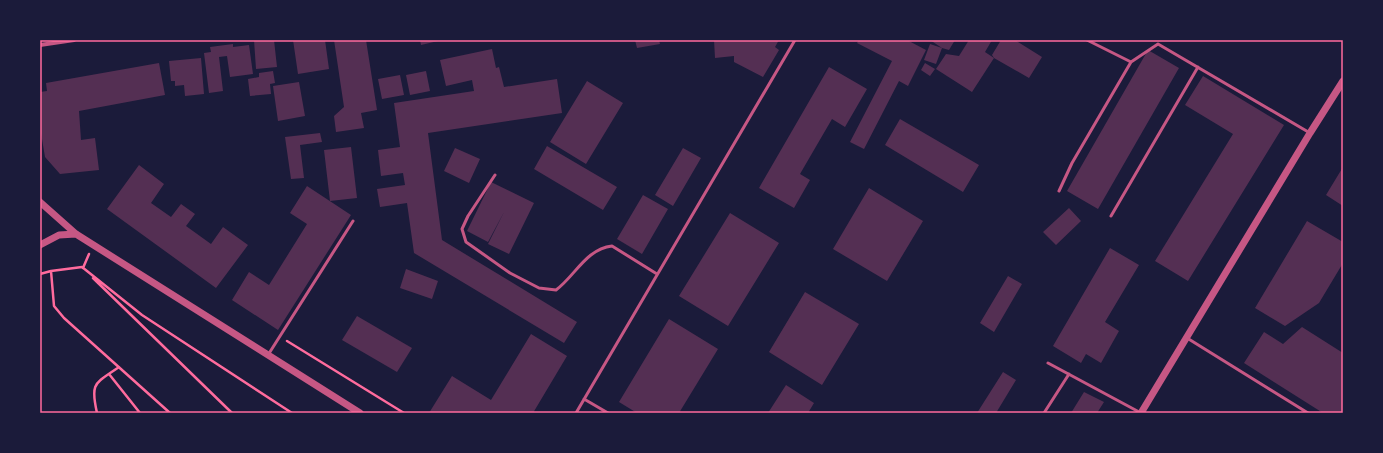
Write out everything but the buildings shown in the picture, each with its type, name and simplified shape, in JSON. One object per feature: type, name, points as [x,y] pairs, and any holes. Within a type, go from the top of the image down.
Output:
[{"type":"street","points":[[40,45],[74,40]]},
{"type":"street","points":[[1141,413],[1343,81]]},
{"type":"street","points":[[40,202],[76,234],[360,413]]},
{"type":"street","points":[[40,245],[59,235],[76,234]]},
{"type":"lane","points":[[576,413],[795,40]]},
{"type":"lane","points":[[1087,40],[1131,62]]},
{"type":"lane","points":[[1059,191],[1072,163],[1131,62],[1158,44],[1310,133]]},
{"type":"lane","points":[[1111,216],[1198,67]]},
{"type":"lane","points":[[495,175],[468,216],[462,229],[466,242],[510,273],[539,288],[556,290],[567,282],[580,265],[601,247],[612,246],[657,274]]},
{"type":"lane","points":[[268,355],[353,221]]},
{"type":"lane","points":[[1186,337],[1308,413]]},
{"type":"lane","points":[[1048,363],[1141,413]]},
{"type":"lane","points":[[1044,413],[1068,374]]},
{"type":"lane","points":[[584,399],[608,413]]},
{"type":"path","points":[[82,267],[93,245]]},
{"type":"path","points":[[82,267],[232,413]]},
{"type":"path","points":[[40,274],[82,267],[142,315],[292,413]]},
{"type":"path","points":[[51,272],[54,306],[64,318],[170,413]]},
{"type":"path","points":[[280,336],[404,413]]},
{"type":"path","points":[[97,413],[93,393],[98,382],[119,368]]},
{"type":"path","points":[[109,374],[140,413]]}]
